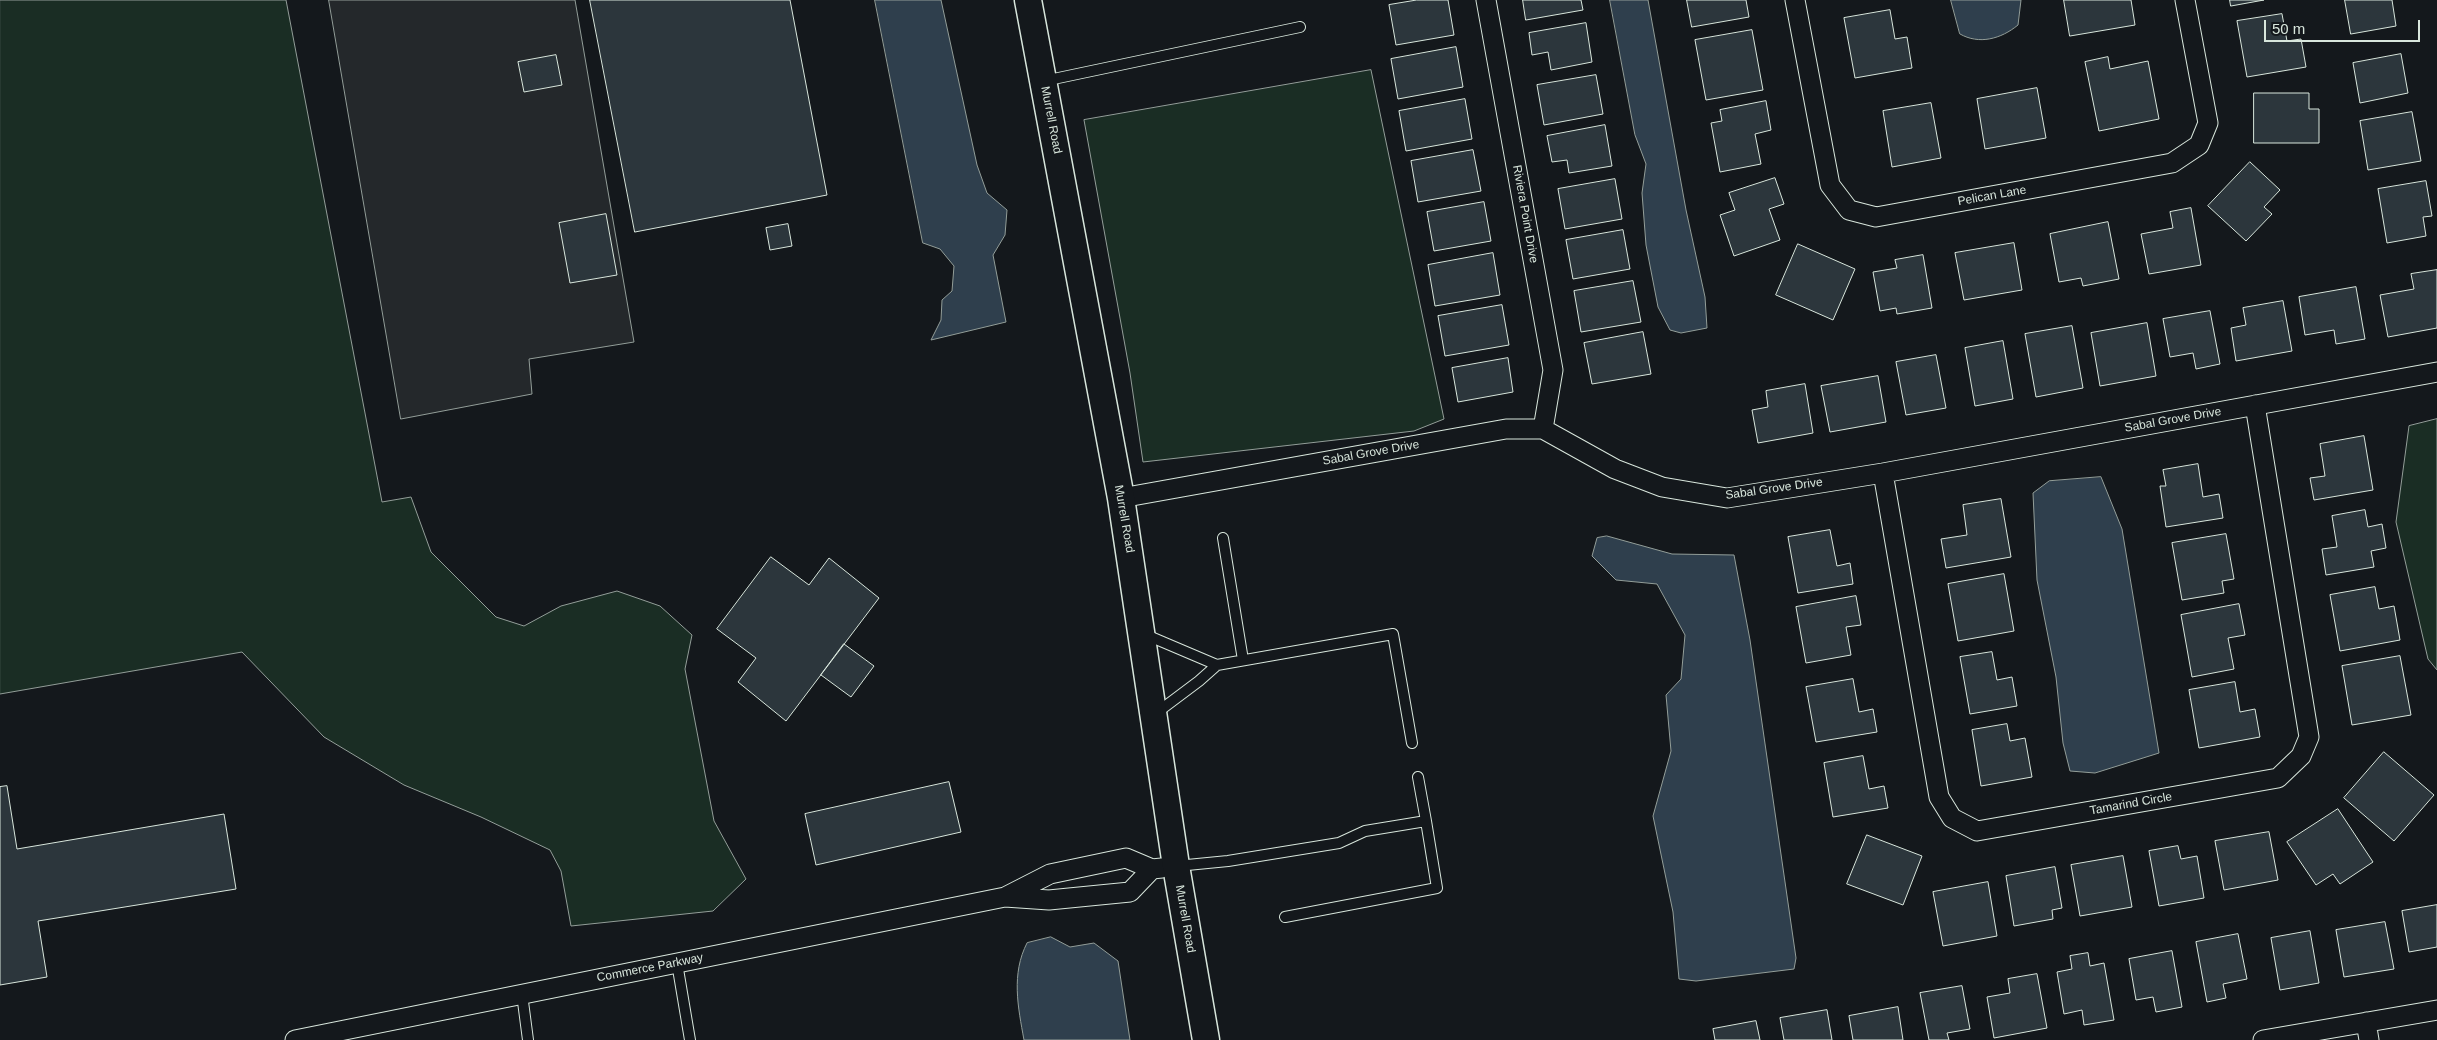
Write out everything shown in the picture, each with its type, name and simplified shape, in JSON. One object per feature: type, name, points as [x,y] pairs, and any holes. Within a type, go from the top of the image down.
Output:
[{"type":"street","name":"Murrell Road","points":[[1028,0],[1121,498],[1143,634],[1154,715],[1164,867],[1206,1040]]},
{"type":"street","name":"Riviera Point Drive","points":[[1486,0],[1553,370],[1543,429]]},
{"type":"street","name":"Pelican Lane","points":[[1795,0],[1830,185],[1849,210],[1876,217],[2172,163],[2199,145],[2208,123],[2186,0]]},
{"type":"street","name":"Sabal Grove Drive","points":[[1121,498],[1506,429],[1543,429],[1615,468],[1662,487],[1727,498],[1883,473],[2437,372]]},
{"type":"street","name":"Tamarind Circle","points":[[1883,473],[1939,797],[1952,818],[1977,831],[2278,778],[2301,756],[2309,736],[2255,405]]},
{"type":"street","name":"Commerce Parkway","points":[[1005,897],[1050,874],[1126,858],[1164,867]]},
{"type":"street","name":"Commerce Parkway","points":[[295,1040],[1005,897],[1050,900],[1125,893],[1130,892],[1164,867]]},
{"type":"street","points":[[2263,1040],[2367,1031],[2437,1010]]},
{"type":"lane","points":[[1043,82],[1300,27]]},
{"type":"lane","points":[[1223,538],[1243,660]]},
{"type":"lane","points":[[1143,634],[1217,665]]},
{"type":"lane","points":[[1154,715],[1217,665],[1393,634],[1412,743]]},
{"type":"lane","points":[[1285,917],[1437,888],[1418,777]]},
{"type":"lane","points":[[1164,867],[1228,861],[1339,843],[1365,831],[1426,822]]},
{"type":"lane","points":[[676,963],[690,1040]]},
{"type":"lane","points":[[522,994],[528,1040]]},
{"type":"green space","points":[[0,0],[286,0],[382,502],[411,497],[431,552],[496,617],[524,626],[561,606],[617,591],[660,606],[692,635],[685,669],[714,821],[746,879],[713,911],[571,926],[561,871],[550,850],[481,817],[404,785],[324,737],[242,652],[0,694]]},
{"type":"green space","points":[[1371,70],[1444,419],[1414,431],[1143,462],[1130,373],[1084,120]]},
{"type":"green space","points":[[2437,419],[2437,670],[2428,659],[2396,522],[2409,426]]},
{"type":"shaded area","points":[[329,0],[575,0],[634,342],[529,359],[532,394],[401,419]]},
{"type":"water","points":[[875,0],[941,0],[977,165],[987,193],[1007,210],[1005,235],[993,255],[1006,322],[931,340],[941,320],[942,300],[952,291],[954,266],[940,249],[923,243]]},
{"type":"water","points":[[1610,0],[1648,0],[1686,210],[1705,297],[1707,328],[1681,333],[1670,330],[1658,307],[1646,245],[1642,193],[1646,164],[1635,135]]},
{"type":"water","points":[[1951,0],[2021,0],[2018,25],[2004,34],[1990,39],[1982,40],[1967,37],[1960,34]]},
{"type":"water","points":[[2101,477],[2122,529],[2159,753],[2095,773],[2070,771],[2063,743],[2056,677],[2037,580],[2033,493],[2049,481]]},
{"type":"water","points":[[1607,536],[1672,554],[1734,555],[1750,640],[1796,958],[1794,969],[1696,981],[1679,979],[1673,912],[1653,816],[1671,751],[1666,695],[1681,679],[1685,635],[1657,584],[1616,580],[1592,556],[1597,538]]},
{"type":"water","points":[[1051,937],[1070,947],[1094,943],[1118,961],[1130,1040],[1024,1040],[1017,991],[1017,979],[1022,955],[1027,943]]},
{"type":"building","points":[[590,0],[790,0],[827,195],[635,232]]},
{"type":"building","points":[[1417,0],[1448,0],[1454,35],[1396,45],[1389,5]]},
{"type":"building","points":[[1523,0],[1581,0],[1583,10],[1526,20]]},
{"type":"building","points":[[1687,0],[1746,0],[1749,17],[1692,27]]},
{"type":"building","points":[[2064,0],[2131,0],[2135,25],[2070,36]]},
{"type":"building","points":[[2230,0],[2264,0],[2231,6]]},
{"type":"building","points":[[2345,0],[2392,0],[2396,26],[2351,34]]},
{"type":"building","points":[[1890,10],[1895,39],[1907,37],[1912,68],[1855,78],[1844,18]]},
{"type":"building","points":[[2282,14],[2287,41],[2301,39],[2306,67],[2247,77],[2237,21]]},
{"type":"building","points":[[1586,23],[1592,62],[1551,70],[1548,52],[1532,55],[1529,33]]},
{"type":"building","points":[[1752,30],[1763,90],[1706,100],[1695,40]]},
{"type":"building","points":[[1456,47],[1463,87],[1398,99],[1391,59]]},
{"type":"building","points":[[2401,54],[2408,93],[2360,103],[2353,63]]},
{"type":"building","points":[[556,55],[562,85],[524,92],[518,62]]},
{"type":"building","points":[[2108,57],[2110,69],[2148,61],[2159,119],[2099,131],[2085,62]]},
{"type":"building","points":[[1596,75],[1603,114],[1544,125],[1537,85]]},
{"type":"building","points":[[2037,88],[2046,138],[1985,149],[1977,99]]},
{"type":"building","points":[[2254,93],[2309,93],[2309,109],[2319,109],[2319,143],[2254,143]]},
{"type":"building","points":[[1465,99],[1472,139],[1406,151],[1399,111]]},
{"type":"building","points":[[1766,101],[1771,130],[1755,134],[1761,164],[1720,172],[1711,123],[1722,121],[1720,110]]},
{"type":"building","points":[[1931,103],[1941,158],[1892,167],[1883,111]]},
{"type":"building","points":[[2412,112],[2421,161],[2368,170],[2360,121]]},
{"type":"building","points":[[1605,125],[1612,166],[1569,173],[1567,160],[1552,162],[1547,136]]},
{"type":"building","points":[[1473,150],[1481,191],[1418,202],[1411,161]]},
{"type":"building","points":[[2250,162],[2280,190],[2264,207],[2272,214],[2246,241],[2208,206]]},
{"type":"building","points":[[1775,178],[1784,204],[1769,209],[1780,240],[1734,256],[1720,215],[1735,210],[1729,193]]},
{"type":"building","points":[[1615,179],[1622,219],[1565,229],[1558,189]]},
{"type":"building","points":[[2426,181],[2432,216],[2423,217],[2426,236],[2387,243],[2378,189]]},
{"type":"building","points":[[1484,202],[1491,241],[1434,251],[1427,212]]},
{"type":"building","points":[[2191,208],[2201,265],[2149,274],[2141,234],[2173,228],[2170,212]]},
{"type":"building","points":[[606,214],[617,275],[570,283],[559,223]]},
{"type":"building","points":[[2108,222],[2119,279],[2083,286],[2081,278],[2059,282],[2050,234]]},
{"type":"building","points":[[788,224],[792,246],[770,250],[766,228]]},
{"type":"building","points":[[1623,230],[1630,269],[1573,279],[1566,240]]},
{"type":"building","points":[[2014,243],[2022,290],[1964,300],[1955,253]]},
{"type":"building","points":[[1798,244],[1855,269],[1833,320],[1776,295]]},
{"type":"building","points":[[1493,253],[1500,295],[1435,306],[1428,265]]},
{"type":"building","points":[[1923,255],[1932,308],[1897,314],[1896,308],[1880,311],[1873,272],[1897,268],[1895,260]]},
{"type":"building","points":[[2437,270],[2437,328],[2388,337],[2380,295],[2414,289],[2411,274]]},
{"type":"building","points":[[1633,281],[1641,322],[1581,332],[1574,291]]},
{"type":"building","points":[[2356,287],[2365,339],[2336,344],[2334,330],[2305,335],[2299,297]]},
{"type":"building","points":[[2283,301],[2292,351],[2236,361],[2231,328],[2246,325],[2243,308]]},
{"type":"building","points":[[1502,305],[1509,345],[1445,356],[1438,316]]},
{"type":"building","points":[[2210,311],[2220,364],[2196,369],[2193,353],[2170,357],[2163,319]]},
{"type":"building","points":[[2147,323],[2156,376],[2100,386],[2091,333]]},
{"type":"building","points":[[2072,326],[2083,388],[2036,397],[2025,334]]},
{"type":"building","points":[[1643,332],[1651,374],[1592,384],[1584,343]]},
{"type":"building","points":[[2003,341],[2013,399],[1975,406],[1965,348]]},
{"type":"building","points":[[1936,355],[1946,408],[1906,415],[1896,362]]},
{"type":"building","points":[[1508,358],[1513,392],[1458,402],[1452,368]]},
{"type":"building","points":[[1878,376],[1886,422],[1830,432],[1821,386]]},
{"type":"building","points":[[1805,384],[1813,433],[1758,443],[1752,410],[1768,407],[1766,391]]},
{"type":"building","points":[[2364,436],[2373,490],[2314,500],[2310,478],[2325,476],[2320,444]]},
{"type":"building","points":[[2198,464],[2203,497],[2219,494],[2223,518],[2166,527],[2160,486],[2166,486],[2163,470]]},
{"type":"building","points":[[2001,499],[2011,557],[1946,568],[1941,539],[1967,535],[1963,505]]},
{"type":"building","points":[[2365,510],[2368,527],[2382,524],[2386,548],[2371,551],[2374,567],[2326,575],[2322,549],[2337,547],[2332,516]]},
{"type":"building","points":[[1830,530],[1837,566],[1850,563],[1853,584],[1798,593],[1788,537]]},
{"type":"building","points":[[2226,534],[2234,579],[2222,581],[2224,593],[2182,600],[2172,543]]},
{"type":"building","points":[[771,557],[809,585],[829,558],[879,598],[786,721],[738,682],[756,658],[717,629]]},
{"type":"building","points":[[2004,574],[2014,631],[1958,641],[1948,584]]},
{"type":"building","points":[[2375,587],[2379,609],[2394,606],[2400,640],[2340,651],[2330,595]]},
{"type":"building","points":[[1856,596],[1861,625],[1846,627],[1851,655],[1806,663],[1796,607]]},
{"type":"building","points":[[2239,604],[2245,635],[2228,638],[2234,669],[2192,677],[2181,615]]},
{"type":"building","points":[[844,644],[874,666],[851,697],[821,675]]},
{"type":"building","points":[[1992,652],[1997,680],[2012,677],[2017,706],[1970,714],[1960,657]]},
{"type":"building","points":[[2400,656],[2411,715],[2352,725],[2342,666]]},
{"type":"building","points":[[1853,679],[1859,712],[1873,709],[1877,732],[1816,742],[1806,687]]},
{"type":"building","points":[[2235,682],[2240,712],[2255,709],[2260,737],[2199,748],[2189,690]]},
{"type":"building","points":[[2007,724],[2010,741],[2025,738],[2032,777],[1981,786],[1972,730]]},
{"type":"building","points":[[2384,752],[2434,795],[2394,841],[2344,798]]},
{"type":"building","points":[[1863,756],[1869,789],[1884,786],[1888,808],[1833,817],[1824,763]]},
{"type":"building","points":[[949,782],[961,832],[816,865],[805,814]]},
{"type":"building","points":[[7,786],[17,849],[224,814],[236,889],[38,921],[47,977],[0,985],[0,787]]},
{"type":"building","points":[[2338,809],[2373,862],[2340,884],[2333,874],[2316,885],[2287,842]]},
{"type":"building","points":[[2269,832],[2278,880],[2224,890],[2215,841]]},
{"type":"building","points":[[1867,835],[1922,856],[1903,905],[1847,884]]},
{"type":"building","points":[[2178,846],[2181,859],[2197,856],[2204,898],[2159,906],[2149,851]]},
{"type":"building","points":[[2123,856],[2132,907],[2080,916],[2071,865]]},
{"type":"building","points":[[2055,867],[2062,908],[2052,910],[2053,919],[2014,926],[2006,876]]},
{"type":"building","points":[[1988,882],[1997,936],[1943,946],[1933,892]]},
{"type":"building","points":[[2437,905],[2437,947],[2409,952],[2402,911]]},
{"type":"building","points":[[2385,922],[2394,969],[2344,977],[2336,930]]},
{"type":"building","points":[[2310,931],[2319,983],[2280,990],[2271,938]]},
{"type":"building","points":[[2238,934],[2247,979],[2223,984],[2226,998],[2207,1002],[2196,942]]},
{"type":"building","points":[[2172,951],[2182,1007],[2156,1012],[2153,997],[2136,1000],[2129,959]]},
{"type":"building","points":[[2088,953],[2090,966],[2104,963],[2114,1020],[2084,1025],[2082,1010],[2064,1014],[2057,972],[2072,969],[2070,956]]},
{"type":"building","points":[[2037,974],[2047,1028],[1994,1038],[1987,997],[2010,993],[2008,979]]},
{"type":"building","points":[[1962,986],[1970,1029],[1947,1033],[1949,1040],[1929,1040],[1920,993]]},
{"type":"building","points":[[1898,1007],[1903,1040],[1853,1040],[1849,1016]]},
{"type":"building","points":[[1827,1010],[1832,1040],[1784,1040],[1780,1018]]},
{"type":"building","points":[[1756,1021],[1760,1040],[1715,1040],[1713,1029]]}]
